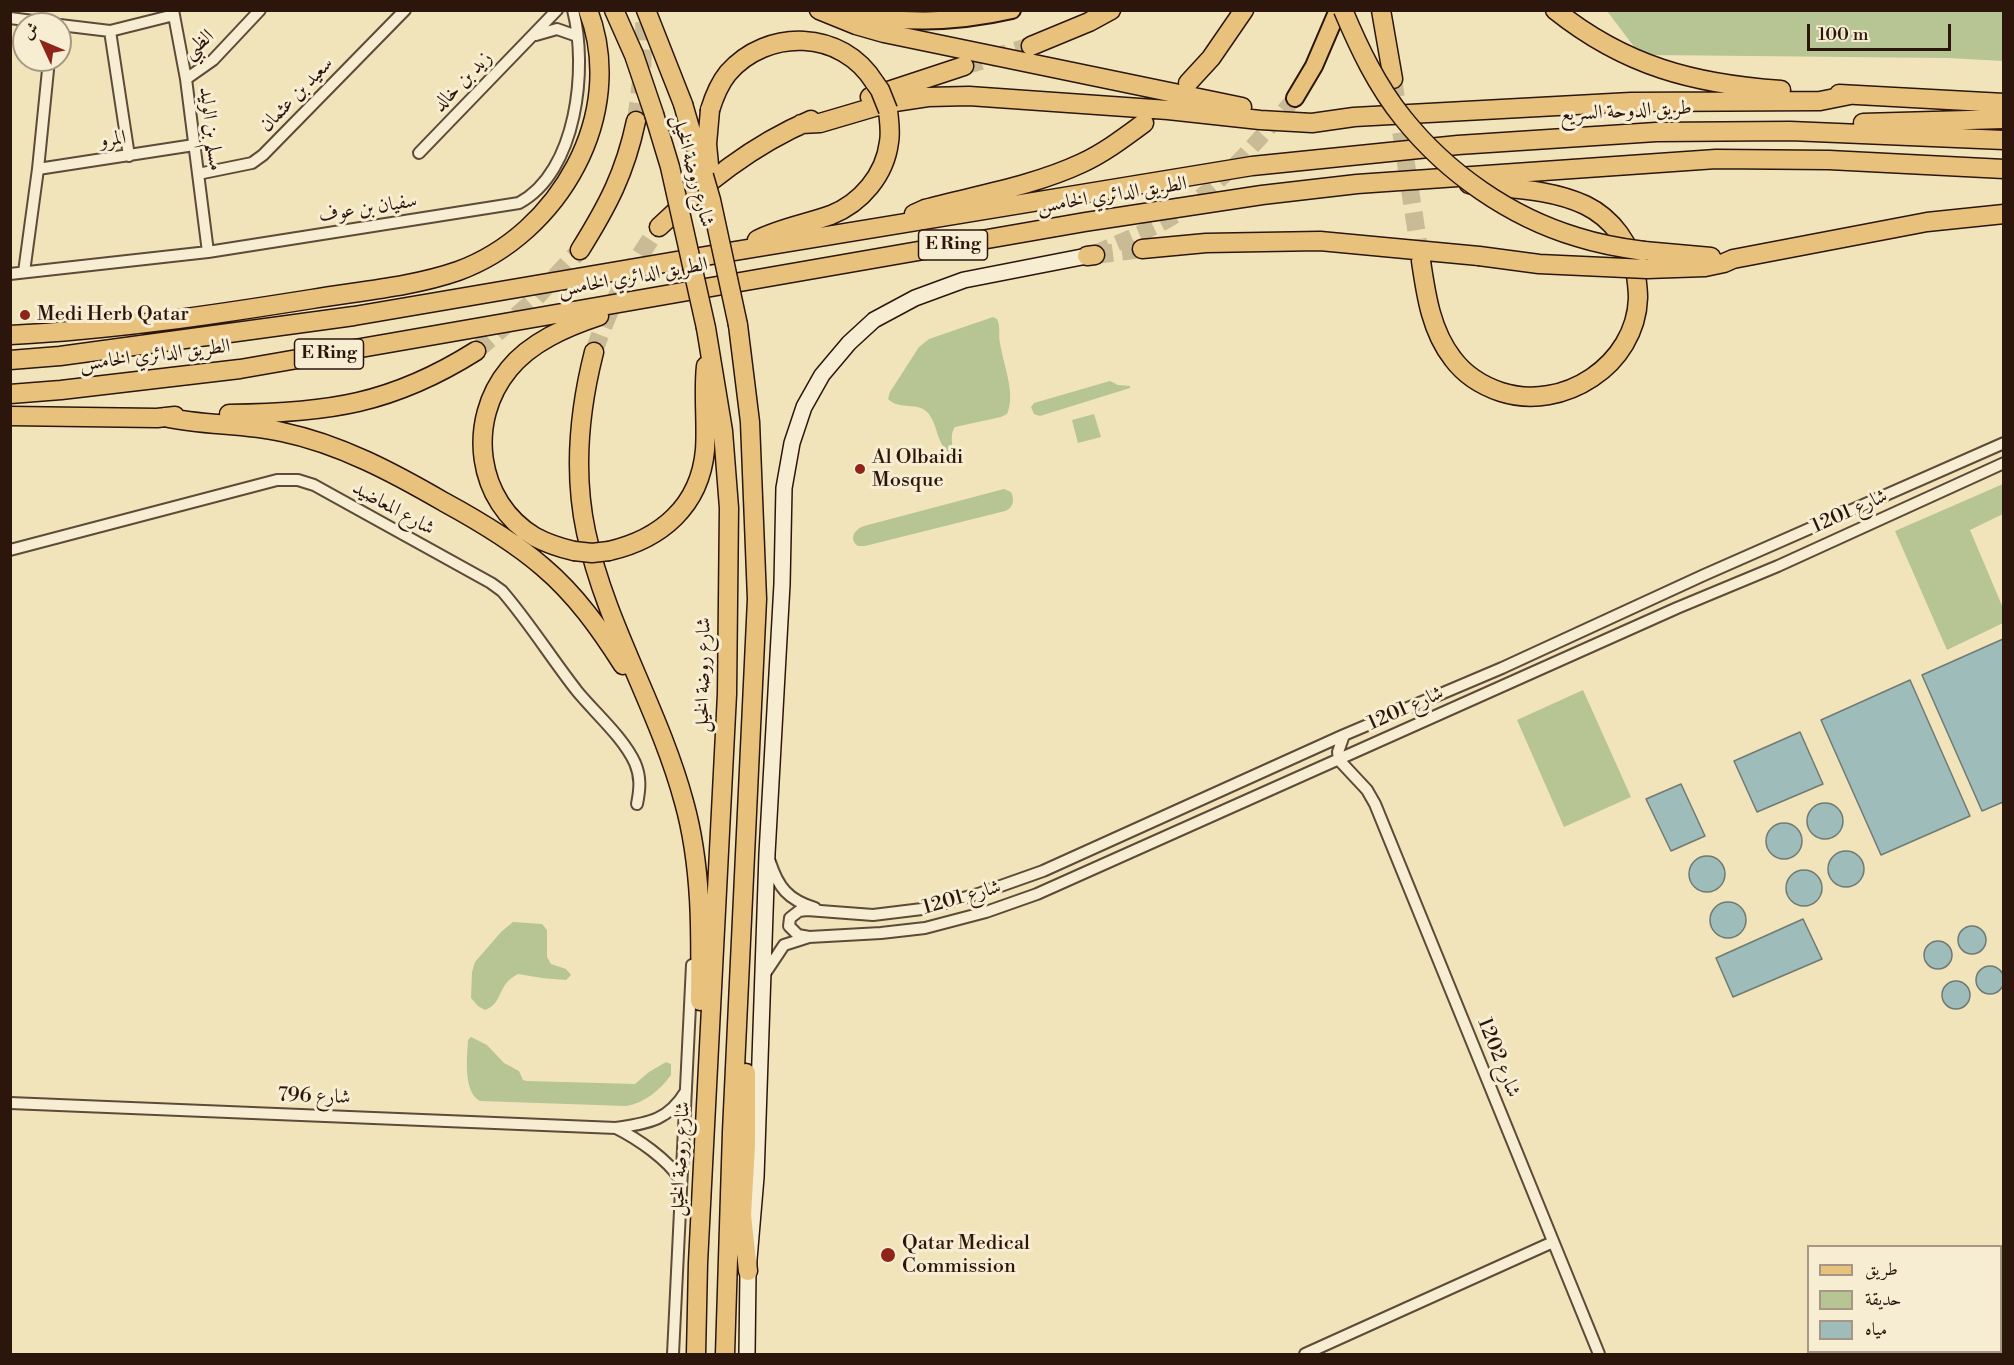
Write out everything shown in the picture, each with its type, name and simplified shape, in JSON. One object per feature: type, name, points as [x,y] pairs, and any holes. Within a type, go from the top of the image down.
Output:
[{"type":"highway","points":[[10,334],[78,330],[230,312],[415,282],[458,271],[485,259],[512,243],[544,212],[574,171],[587,143],[596,106],[598,85],[596,41],[588,10]]},
{"type":"highway","name":"شارع روضة الخيل","points":[[614,10],[634,55],[670,167],[708,336],[723,431],[729,508],[727,694],[698,1263],[696,1354]]},
{"type":"highway","name":"شارع روضة الخيل","points":[[646,10],[683,104],[711,200],[738,325],[750,422],[757,599],[726,1273],[725,1354]]},
{"type":"highway","points":[[820,10],[856,25],[884,33],[1226,105],[1354,117]]},
{"type":"highway","points":[[1031,46],[1089,22],[1111,10]]},
{"type":"highway","points":[[1188,83],[1210,58],[1244,10]]},
{"type":"highway","points":[[1343,10],[1369,66],[1401,116],[1417,135],[1462,175],[1505,206],[1534,220],[1575,237],[1609,246],[1646,260]]},
{"type":"highway","points":[[1381,10],[1393,80]]},
{"type":"highway","points":[[1555,10],[1630,58],[1668,72],[1714,83],[1738,87],[1850,95],[2004,103]]},
{"type":"highway","points":[[711,200],[707,144],[710,111],[716,91],[726,75],[740,61],[764,47],[792,40],[820,44],[846,54],[875,82],[888,110],[889,142],[886,158],[875,179],[860,197],[834,214],[768,234],[735,251]]},
{"type":"highway","points":[[659,227],[691,196],[729,166],[768,141],[801,124],[893,89],[964,66]]},
{"type":"highway","points":[[801,124],[820,123],[868,107],[928,97],[969,96],[1312,123],[1354,117],[1631,102],[1820,101],[1850,95]]},
{"type":"highway","points":[[1790,131],[1811,124],[2004,119]]},
{"type":"highway","points":[[580,250],[619,183],[636,121]]},
{"type":"highway","points":[[882,228],[925,208],[1045,178],[1083,163],[1120,141],[1144,123]]},
{"type":"highway","name":"طريق الدوحة السريع","points":[[1252,166],[1458,145],[1656,132],[1790,131],[2004,140]]},
{"type":"highway","points":[[1419,179],[1716,159],[1839,160],[2004,169]]},
{"type":"highway","name":"الطريق الدائري الخامس","points":[[10,360],[60,356],[354,316],[1252,166]]},
{"type":"highway","points":[[1419,179],[1550,194],[1587,206],[1618,232],[1630,250],[1634,261],[1638,299],[1631,329],[1622,348],[1608,366],[1579,386],[1565,392],[1538,397],[1517,396],[1494,390],[1463,370],[1443,345],[1431,314],[1421,261]]},
{"type":"highway","name":"الطريق الدائري الخامس","points":[[10,394],[240,369],[1085,222],[1262,195],[1419,179]]},
{"type":"highway","points":[[1142,249],[1206,243],[1320,241],[1539,264],[1646,260],[1705,267],[1734,259],[1927,222],[2004,214]]},
{"type":"highway","points":[[646,299],[561,330],[523,355],[509,368],[495,387],[482,428],[485,470],[498,499],[518,524],[534,537],[554,546],[574,551],[592,553],[609,551],[630,546],[650,537],[667,525],[682,509],[701,471],[705,450],[704,385],[708,336]]},
{"type":"highway","points":[[10,416],[165,417],[192,414],[304,411],[382,397],[431,377],[476,351]]},
{"type":"highway","points":[[594,351],[582,408],[578,460],[586,532],[613,616],[663,737],[687,812],[693,840],[699,918],[700,1029],[709,1071]]},
{"type":"highway","points":[[165,417],[183,421],[261,428],[327,444],[415,485],[470,516],[524,551],[572,595],[600,630],[648,701]]},
{"type":"highway","points":[[738,993],[746,1057],[746,1144],[742,1215],[748,1271]]},
{"type":"main road","points":[[820,10],[910,22],[962,19],[1012,10]]},
{"type":"main road","points":[[1295,98],[1314,66],[1338,10]]},
{"type":"street","name":"الظبي","points":[[186,79],[213,60],[260,10]]},
{"type":"street","name":"سعيد بن عثمان","points":[[198,174],[252,163],[263,155],[405,10]]},
{"type":"street","name":"زيد بن خالد","points":[[419,153],[557,10]]},
{"type":"street","name":"سفيان بن عوف","points":[[10,274],[208,252],[519,203],[537,191],[551,173],[573,115],[580,56],[573,10]]},
{"type":"street","name":"مسلم بن الوليد","points":[[174,13],[186,79],[208,252]]},
{"type":"street","points":[[72,26],[110,31],[174,13]]},
{"type":"street","points":[[533,36],[557,29],[577,36]]},
{"type":"street","points":[[110,31],[129,156]]},
{"type":"street","points":[[24,272],[48,72]]},
{"type":"street","name":"المرو","points":[[38,169],[194,145]]},
{"type":"street","points":[[747,1354],[748,1271],[757,1165],[767,854],[782,584],[784,488],[792,443],[804,407],[822,375],[849,343],[874,320],[915,298],[964,280],[1092,255]]},
{"type":"street","name":"شارع 1201","points":[[2004,443],[1043,870],[978,894],[922,909],[883,914],[799,911],[790,918],[792,930],[798,935],[809,937],[925,928],[986,912],[1036,894],[1778,566],[2004,463]]},
{"type":"street","name":"شارع المعاضيد","points":[[10,550],[268,482],[287,479],[314,485],[502,591],[577,691],[634,760],[640,787],[637,804]]},
{"type":"street","points":[[1606,621],[1614,637]]},
{"type":"street","points":[[1339,760],[1338,752],[1344,735]]},
{"type":"street","points":[[1357,779],[1353,764],[1358,750]]},
{"type":"street","name":"شارع 1202","points":[[1339,760],[1367,790],[1375,804],[1599,1354]]},
{"type":"street","name":"شارع 1201","points":[[767,854],[774,874],[785,891],[803,904],[821,910]]},
{"type":"street","name":"شارع روضة الخيل","points":[[673,1354],[692,974],[699,918]]},
{"type":"street","name":"شارع 1201","points":[[764,975],[784,945],[809,937]]},
{"type":"street","name":"شارع 796","points":[[10,1103],[616,1128],[660,1118],[679,1103],[686,1091]]},
{"type":"street","name":"شارع 796","points":[[616,1128],[635,1138],[665,1161],[681,1180]]},
{"type":"street","points":[[1305,1354],[1552,1242]]},
{"type":"green space","points":[[1607,11],[2003,11],[2003,61],[1948,58],[1652,55],[1635,48]]},
{"type":"green space","points":[[993,317],[997,319],[999,325],[1000,343],[1010,388],[1007,414],[955,427],[952,435],[953,451],[948,452],[941,443],[928,413],[919,407],[893,403],[888,399],[890,392],[919,347],[929,339]]},
{"type":"green space","points":[[1110,381],[1118,385],[1130,386],[1130,388],[1040,416],[1034,414],[1031,407],[1034,403]]},
{"type":"green space","points":[[1094,414],[1101,437],[1078,443],[1072,420]]},
{"type":"green space","points":[[2003,484],[2003,514],[1970,530],[2003,608],[2003,623],[1947,650],[1895,531]]},
{"type":"green space","points":[[1004,489],[1011,492],[1013,498],[1008,510],[865,546],[858,546],[853,540],[858,529],[864,526]]},
{"type":"green space","points":[[1583,690],[1631,797],[1564,827],[1517,720]]},
{"type":"green space","points":[[513,922],[542,924],[547,930],[547,957],[551,964],[566,969],[571,975],[566,980],[518,974],[506,983],[495,1003],[485,1010],[471,998],[472,972],[475,962],[501,932]]},
{"type":"green space","points":[[471,1037],[487,1045],[504,1063],[519,1071],[523,1080],[527,1081],[635,1084],[666,1062],[671,1064],[671,1075],[652,1095],[626,1106],[480,1101],[468,1082],[468,1040]]},
{"type":"water","points":[[2003,639],[2003,802],[1982,811],[1922,675]]},
{"type":"water","points":[[1910,680],[1970,816],[1881,855],[1821,720]]},
{"type":"water","points":[[1800,732],[1823,784],[1757,812],[1734,761]]},
{"type":"water","points":[[1681,784],[1705,836],[1671,851],[1646,799]]},
{"type":"water","points":[[1825,803],[1838,808],[1843,821],[1838,834],[1825,839],[1812,834],[1807,821],[1812,808]]},
{"type":"water","points":[[1784,823],[1797,828],[1802,841],[1797,854],[1784,859],[1771,854],[1766,841],[1771,828]]},
{"type":"water","points":[[1846,851],[1859,856],[1864,869],[1859,882],[1846,887],[1833,882],[1828,869],[1833,856]]},
{"type":"water","points":[[1707,856],[1720,861],[1725,874],[1720,887],[1707,892],[1694,887],[1689,874],[1694,861]]},
{"type":"water","points":[[1804,870],[1817,875],[1822,888],[1817,901],[1804,906],[1791,901],[1786,888],[1791,875]]},
{"type":"water","points":[[1728,902],[1741,907],[1746,920],[1741,933],[1728,938],[1715,933],[1710,920],[1715,907]]},
{"type":"water","points":[[1803,919],[1822,959],[1733,997],[1716,958]]},
{"type":"water","points":[[1972,926],[1982,930],[1986,940],[1982,950],[1972,954],[1962,950],[1958,940],[1962,930]]},
{"type":"water","points":[[1938,941],[1948,945],[1952,955],[1948,965],[1938,969],[1928,965],[1924,955],[1928,945]]},
{"type":"water","points":[[1990,966],[2000,970],[2004,980],[2000,990],[1990,994],[1980,990],[1976,980],[1980,970]]},
{"type":"water","points":[[1956,981],[1966,985],[1970,995],[1966,1005],[1956,1009],[1946,1005],[1942,995],[1946,985]]},
{"type":"water","points":[[2002,1276],[2003,1354],[1966,1354],[2002,1353]]},
{"type":"water","points":[[1944,1353],[1945,1354],[1824,1354]]},
{"type":"tunnel","points":[[636,121],[642,73],[645,10]]},
{"type":"tunnel","points":[[964,66],[1031,46]]},
{"type":"tunnel","points":[[1393,79],[1421,261]]},
{"type":"tunnel","points":[[1095,253],[1156,226],[1191,204],[1239,161],[1295,98]]},
{"type":"tunnel","points":[[594,352],[622,287],[659,227]]},
{"type":"tunnel","points":[[1095,255],[1142,249]]},
{"type":"tunnel","points":[[476,351],[531,303],[580,250]]},
{"type":"place","name":"Medi Herb Qatar","points":[[25,315]]},
{"type":"place","name":"Al Olbaidi Mosque","points":[[860,469]]},
{"type":"place","name":"Qatar Medical Commission","points":[[888,1255]]}]
